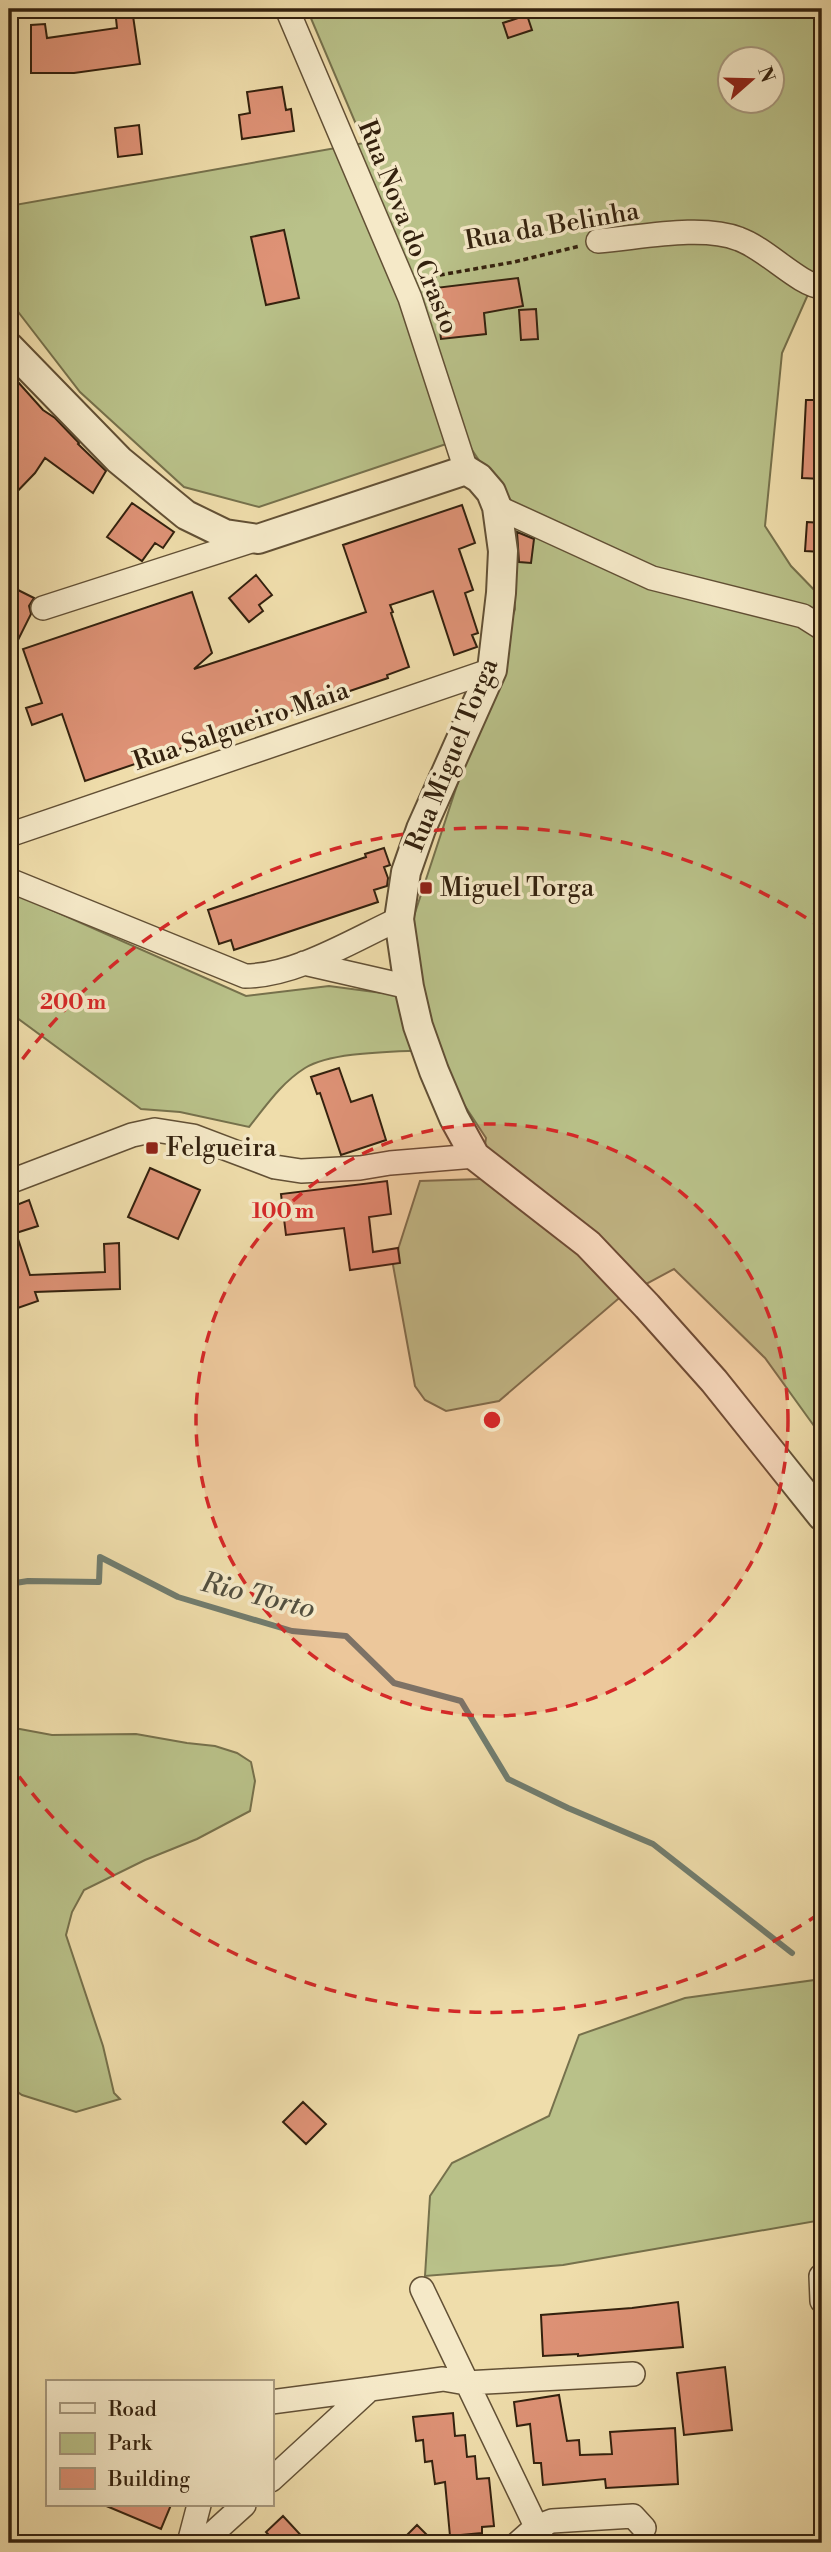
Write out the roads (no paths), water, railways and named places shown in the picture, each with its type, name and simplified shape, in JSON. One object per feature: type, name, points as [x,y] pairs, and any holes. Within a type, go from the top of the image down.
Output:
[{"type":"street","name":"Rua Nova do Crasto","points":[[287,9],[404,284],[466,470]]},
{"type":"street","name":"Rua da Belinha","points":[[598,241],[640,236],[716,233],[754,245],[804,283],[822,286]]},
{"type":"street","points":[[9,346],[119,460],[186,515],[225,534],[258,539]]},
{"type":"street","points":[[43,608],[466,470],[480,478],[491,492],[497,507],[652,578],[816,619]]},
{"type":"street","name":"Rua Miguel Torga","points":[[475,1156],[454,1118],[418,1026],[399,919],[406,872],[421,829],[492,670],[502,561],[497,507]]},
{"type":"street","name":"Rua Salgueiro Maia","points":[[9,835],[492,670]]},
{"type":"street","points":[[9,880],[245,976],[261,976],[304,963],[399,919]]},
{"type":"street","points":[[304,963],[409,987]]},
{"type":"street","points":[[9,1182],[132,1135],[155,1130],[193,1136],[275,1167],[301,1171],[475,1156],[587,1244],[647,1306],[714,1381],[822,1516]]},
{"type":"street","points":[[821,2276],[822,2301]]},
{"type":"street","points":[[422,2289],[540,2535]]},
{"type":"street","points":[[273,2402],[443,2379],[466,2383],[633,2374]]},
{"type":"street","points":[[273,2478],[370,2389]]},
{"type":"street","points":[[188,2543],[199,2506]]},
{"type":"street","points":[[202,2543],[243,2506]]},
{"type":"street","points":[[518,2543],[540,2535],[552,2521],[633,2516],[644,2528]]},
{"type":"waterway","name":"Rio Torto","points":[[9,1584],[28,1581],[99,1582],[100,1557],[178,1597],[292,1631],[346,1636],[394,1683],[461,1701],[508,1779],[653,1844],[792,1953]]},
{"type":"place","name":"Miguel Torga","points":[[426,888]]},
{"type":"place","name":"Felgueira","points":[[152,1148]]}]
